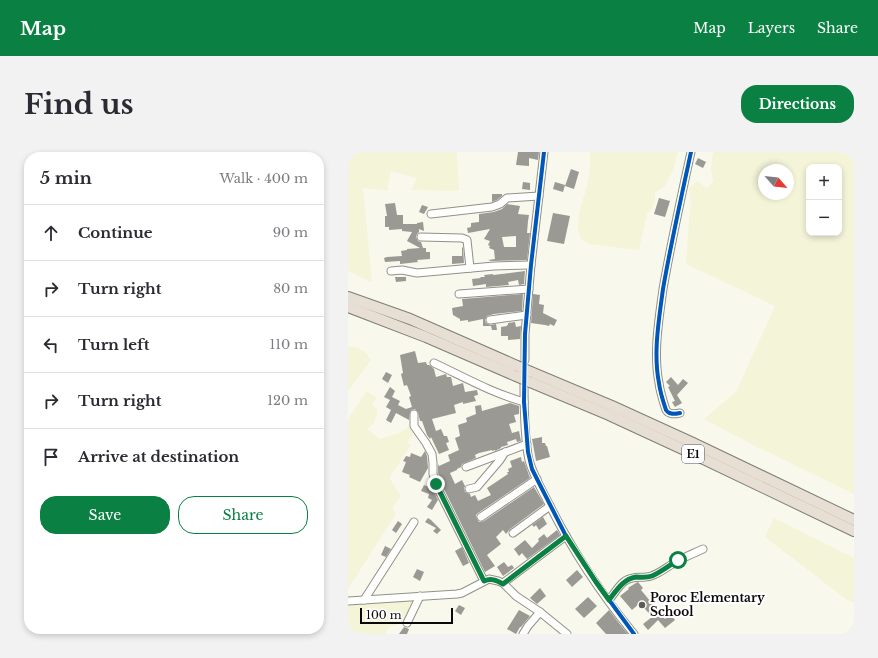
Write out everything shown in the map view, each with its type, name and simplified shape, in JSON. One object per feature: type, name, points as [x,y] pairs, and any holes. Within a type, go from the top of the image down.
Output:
[{"type":"highway","name":"E1","points":[[348,297],[410,320],[519,367],[529,379],[689,452],[854,531]]},
{"type":"highway","name":"E1","points":[[348,307],[426,337],[519,367]]},
{"type":"highway","name":"E1","points":[[529,379],[612,406],[854,520]]},
{"type":"street","points":[[519,367],[527,315],[530,264],[544,152]]},
{"type":"street","points":[[680,413],[667,413],[659,383],[657,357],[659,319],[668,262],[691,152]]},
{"type":"street","points":[[431,214],[492,207],[500,204],[507,198],[539,196]]},
{"type":"street","points":[[421,237],[462,238],[467,240],[470,268]]},
{"type":"street","points":[[391,271],[402,270],[417,273],[530,264]]},
{"type":"street","points":[[459,294],[529,289]]},
{"type":"street","points":[[490,320],[527,315]]},
{"type":"street","points":[[434,363],[495,393],[524,402]]},
{"type":"street","points":[[529,379],[524,402],[529,460],[550,506],[566,536],[596,582],[634,634]]},
{"type":"street","points":[[414,414],[414,426],[432,454],[433,474],[436,484],[484,581]]},
{"type":"street","points":[[466,467],[527,444]]},
{"type":"street","points":[[469,489],[477,487],[505,452]]},
{"type":"street","points":[[481,517],[537,479]]},
{"type":"street","points":[[514,533],[550,506]]},
{"type":"street","points":[[364,600],[414,522]]},
{"type":"street","points":[[503,584],[566,536]]},
{"type":"street","points":[[609,600],[619,586],[625,581],[639,577],[644,578],[651,576],[678,560],[703,549]]},
{"type":"street","points":[[348,601],[457,594],[462,593],[484,581],[493,579],[503,584],[516,596],[540,612],[567,634]]},
{"type":"street","points":[[407,623],[420,596]]},
{"type":"street","points":[[523,634],[540,612]]},
{"type":"green space","points":[[348,152],[457,152],[459,191],[411,190],[417,178],[391,171],[387,191],[363,188],[372,282],[348,271]]},
{"type":"green space","points":[[590,152],[678,152],[673,170],[665,186],[655,193],[655,202],[647,214],[639,250],[589,244],[581,239],[578,229],[579,213],[587,186],[590,168]]},
{"type":"green space","points":[[713,152],[854,152],[854,494],[753,445],[704,419],[736,392],[775,306],[686,264],[691,201],[689,188],[697,181],[707,188],[713,181],[711,168]]},
{"type":"green space","points":[[348,347],[356,347],[365,352],[371,360],[348,391]]},
{"type":"green space","points":[[367,391],[377,398],[372,404],[377,410],[377,415],[373,424],[367,429],[380,439],[399,433],[406,429],[409,425],[415,432],[407,442],[411,445],[389,478],[401,496],[392,508],[396,514],[348,589],[348,419]]},
{"type":"green space","points":[[774,518],[854,558],[854,603],[847,600],[765,537]]},
{"type":"green space","points":[[416,600],[403,622],[389,627],[385,634],[348,634],[348,603]]},
{"type":"building","points":[[518,152],[539,152],[538,160],[529,158],[529,166],[516,165]]},
{"type":"building","points":[[698,158],[706,162],[703,168],[695,164]]},
{"type":"building","points":[[571,169],[579,172],[574,189],[565,186]]},
{"type":"building","points":[[523,182],[530,183],[530,190],[522,189]]},
{"type":"building","points":[[555,182],[565,185],[563,192],[553,189]]},
{"type":"building","points":[[492,194],[502,194],[502,196],[492,202]]},
{"type":"building","points":[[659,198],[670,201],[665,217],[654,214]]},
{"type":"building","points":[[395,203],[397,215],[403,215],[403,224],[417,224],[423,222],[424,231],[419,229],[416,237],[418,241],[421,242],[423,248],[426,248],[426,252],[430,252],[430,259],[400,264],[400,261],[385,262],[384,258],[402,256],[401,251],[420,248],[407,241],[412,232],[402,231],[402,229],[389,230],[389,227],[385,227],[385,216],[387,216],[385,204]]},
{"type":"building","points":[[507,204],[520,206],[518,214],[529,215],[527,233],[530,233],[527,260],[488,260],[495,259],[494,250],[489,248],[490,246],[488,245],[490,241],[484,239],[490,229],[468,233],[467,228],[471,227],[471,223],[479,222],[479,214],[494,212],[502,209]],"holes":[[[516,236],[516,247],[504,247],[502,237]]]},
{"type":"building","points":[[422,205],[428,207],[424,214],[419,212]]},
{"type":"building","points":[[553,213],[570,216],[564,244],[547,241]]},
{"type":"building","points":[[463,247],[464,263],[452,264],[452,256],[462,256]]},
{"type":"building","points":[[525,271],[524,284],[519,285],[518,280],[508,282],[509,285],[486,287],[486,284],[473,286],[472,279],[485,277],[484,275]]},
{"type":"building","points":[[395,277],[406,277],[406,281],[396,282]]},
{"type":"building","points":[[523,294],[522,311],[487,316],[485,320],[486,323],[490,325],[496,324],[497,330],[492,330],[491,326],[483,326],[483,319],[468,322],[468,320],[460,321],[460,319],[453,315],[452,308],[463,306],[462,299]]},
{"type":"building","points":[[533,294],[540,295],[539,304],[544,305],[543,313],[557,320],[554,326],[550,324],[549,326],[531,323]]},
{"type":"building","points":[[515,322],[516,327],[521,326],[520,339],[508,340],[508,336],[501,336],[501,327],[507,326],[508,323]]},
{"type":"building","points":[[415,351],[418,363],[426,362],[427,365],[434,369],[436,377],[446,374],[447,377],[451,377],[453,386],[463,383],[465,392],[477,390],[478,395],[474,396],[476,401],[463,404],[463,402],[454,405],[456,413],[432,419],[436,431],[441,429],[444,436],[447,436],[449,442],[446,443],[449,450],[439,454],[431,437],[430,439],[427,435],[422,421],[420,421],[418,412],[415,409],[411,410],[409,420],[396,413],[391,423],[386,420],[391,410],[386,407],[390,400],[384,397],[390,387],[395,391],[392,397],[400,401],[398,405],[406,409],[412,407],[409,397],[411,396],[407,385],[404,386],[401,374],[403,373],[400,355]]},
{"type":"building","points":[[386,372],[392,375],[388,383],[382,379]]},
{"type":"building","points":[[671,377],[678,385],[683,379],[688,383],[677,395],[682,403],[675,407],[672,402],[675,401],[668,387],[670,386],[666,382]]},
{"type":"building","points":[[510,403],[519,406],[519,414],[514,415],[516,422],[509,424],[512,433],[519,431],[521,441],[517,442],[516,439],[507,442],[508,445],[495,451],[492,450],[479,453],[475,455],[476,458],[462,464],[457,470],[450,473],[455,484],[462,480],[465,486],[466,485],[464,488],[465,492],[470,494],[471,497],[475,495],[478,501],[491,495],[487,488],[508,474],[508,469],[512,467],[510,461],[521,457],[522,462],[524,461],[530,478],[478,513],[476,515],[479,522],[484,521],[534,487],[544,504],[510,529],[506,534],[503,530],[496,537],[501,544],[487,555],[495,566],[485,572],[441,483],[438,473],[438,464],[439,466],[450,461],[448,455],[459,450],[455,438],[460,436],[458,425],[467,422],[466,418],[476,414],[475,406],[481,405],[482,411]]},
{"type":"building","points":[[542,437],[542,443],[545,443],[547,446],[550,457],[536,461],[532,439]]},
{"type":"building","points":[[425,451],[428,468],[420,482],[409,477],[410,475],[402,472],[406,462],[403,461],[406,456],[410,457],[411,453],[421,457]]},
{"type":"building","points":[[424,485],[429,487],[430,485],[431,486],[438,500],[432,510],[427,507],[432,500],[428,498],[429,494],[421,491]]},
{"type":"building","points":[[543,517],[547,524],[539,530],[536,525],[534,527],[532,525]]},
{"type":"building","points":[[428,518],[441,530],[437,534],[433,531],[436,528],[425,522]]},
{"type":"building","points":[[398,521],[402,524],[396,533],[392,530]]},
{"type":"building","points":[[557,530],[560,535],[527,559],[522,553],[519,556],[514,549],[525,540],[532,548],[539,541],[538,539],[544,534],[547,538]]},
{"type":"building","points":[[385,546],[391,549],[386,557],[381,555]]},
{"type":"building","points":[[462,547],[469,563],[463,566],[455,551]]},
{"type":"building","points":[[504,562],[508,567],[512,565],[514,568],[503,576],[497,567]]},
{"type":"building","points":[[417,569],[424,572],[420,581],[413,577]]},
{"type":"building","points":[[577,570],[583,577],[572,587],[566,580]]},
{"type":"building","points":[[638,582],[643,588],[641,590],[665,619],[670,614],[675,620],[665,628],[658,620],[648,630],[643,624],[652,617],[640,603],[632,610],[620,596],[629,589],[628,588]]},
{"type":"building","points":[[540,588],[546,596],[537,604],[530,598]]},
{"type":"building","points":[[588,597],[597,606],[584,618],[575,609]]},
{"type":"building","points":[[459,605],[465,608],[461,615],[455,611]]},
{"type":"building","points":[[519,610],[530,616],[516,634],[507,629]]},
{"type":"building","points":[[609,610],[628,634],[606,634],[596,623]]},
{"type":"building","points":[[404,627],[409,629],[407,634],[399,634]]},
{"type":"cycle path","points":[[544,152],[525,334],[524,402],[528,452],[532,469],[566,536],[596,582],[634,634]]},
{"type":"cycle path","points":[[680,413],[674,414],[667,412],[659,386],[657,372],[658,324],[663,289],[691,152]]},
{"type":"place","name":"Poroc Elementary School","points":[[642,605]]},
{"type":"route","points":[[436,484],[484,581],[493,579],[503,584],[566,536],[609,600],[619,586],[625,581],[639,577],[644,578],[651,576],[678,560]]}]
